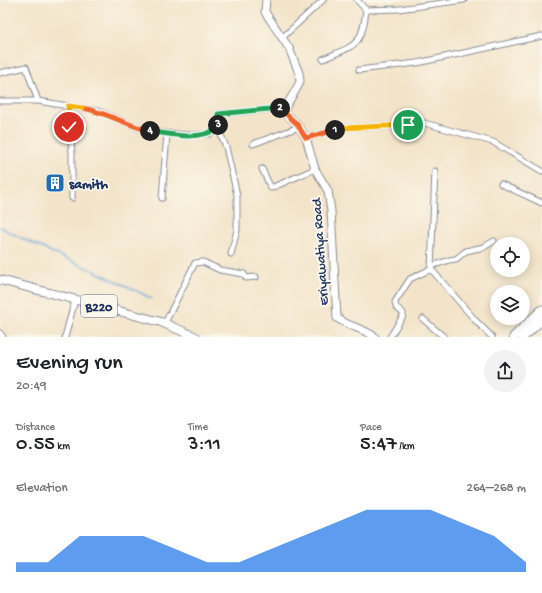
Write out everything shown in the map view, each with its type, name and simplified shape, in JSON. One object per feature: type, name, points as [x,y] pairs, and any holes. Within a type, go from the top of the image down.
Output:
[{"type":"highway","points":[[514,337],[542,310]]},
{"type":"highway","points":[[523,337],[542,319]]},
{"type":"main road","name":"B220","points":[[0,280],[165,323],[196,337]]},
{"type":"street","points":[[231,254],[237,230],[237,195],[226,147],[218,128],[218,114],[285,108],[300,81],[297,66],[283,37],[265,12],[266,0]]},
{"type":"street","points":[[283,37],[323,0]]},
{"type":"street","points":[[357,0],[366,10],[399,10],[464,0]]},
{"type":"street","points":[[323,59],[349,48],[361,38],[366,10]]},
{"type":"street","points":[[359,70],[417,63],[542,36]]},
{"type":"street","points":[[0,74],[26,67],[38,101]]},
{"type":"street","points":[[0,101],[38,101],[98,111],[139,128],[167,134],[209,134],[218,128]]},
{"type":"street","points":[[68,106],[72,153],[72,198]]},
{"type":"street","name":"Eriyawatiya Road","points":[[285,108],[286,114],[299,127],[306,138],[315,169],[326,185],[331,211],[337,318],[343,322],[368,331],[375,337]]},
{"type":"street","points":[[306,138],[342,128],[408,125],[417,121],[493,142],[542,172]]},
{"type":"street","points":[[253,144],[299,127]]},
{"type":"street","points":[[162,198],[167,134]]},
{"type":"street","points":[[262,169],[270,188],[315,169]]},
{"type":"street","points":[[435,171],[431,267],[475,320],[492,337]]},
{"type":"street","points":[[501,184],[542,203]]},
{"type":"street","points":[[390,337],[403,316],[403,313],[396,306],[395,302],[410,279],[431,267],[449,260],[456,260],[466,251],[484,247],[490,243]]},
{"type":"street","points":[[165,323],[195,263],[203,262],[220,270],[244,274],[246,278],[256,276]]},
{"type":"street","points":[[65,337],[75,300]]},
{"type":"street","points":[[424,319],[444,337]]},
{"type":"street","points":[[0,333],[3,337]]},
{"type":"waterway","points":[[0,227],[152,299]]},
{"type":"place","name":"samith","points":[[55,183]]},
{"type":"route","points":[[69,127],[68,106],[98,111],[139,128],[163,133],[190,135],[209,134],[218,128],[218,114],[285,108],[286,114],[297,124],[306,138],[342,128],[408,125]]}]
